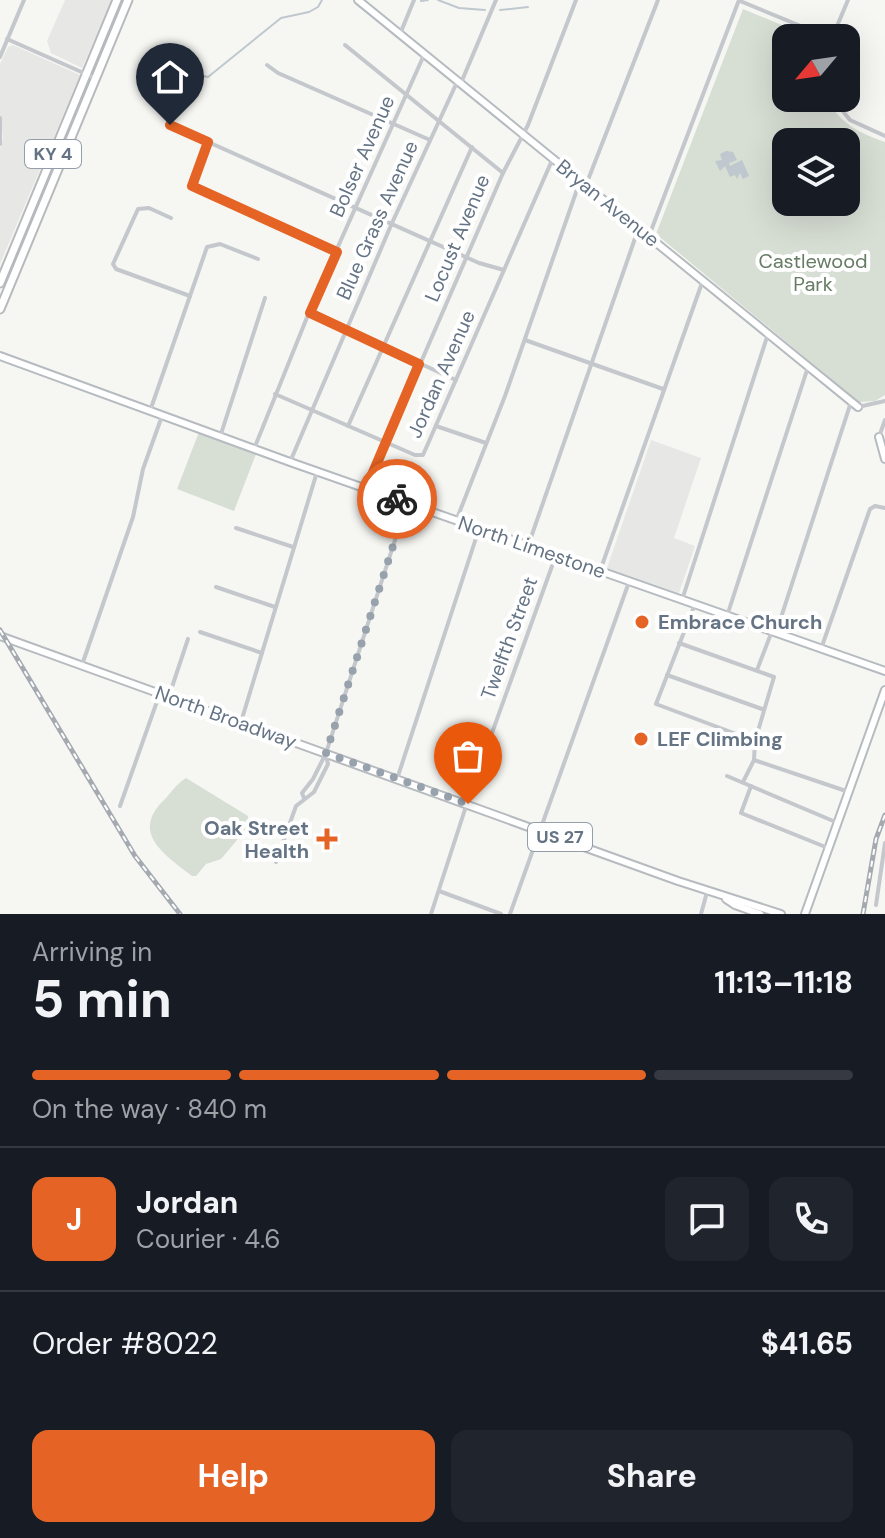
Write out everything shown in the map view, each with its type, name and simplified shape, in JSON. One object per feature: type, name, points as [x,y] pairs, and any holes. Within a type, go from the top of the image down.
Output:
[{"type":"highway","name":"KY 4","points":[[0,283],[117,0]]},
{"type":"highway","name":"KY 4","points":[[0,309],[128,0]]},
{"type":"street","points":[[0,57],[24,0]]},
{"type":"street","name":"Bryan Avenue","points":[[358,0],[854,404]]},
{"type":"street","points":[[400,34],[414,0]]},
{"type":"street","name":"Blue Grass Avenue","points":[[290,462],[392,223],[496,0]]},
{"type":"street","name":"Locust Avenue","points":[[366,489],[503,173],[523,134],[576,0]]},
{"type":"street","points":[[456,521],[583,183],[658,0]]},
{"type":"street","points":[[649,236],[739,0],[797,24]]},
{"type":"street","points":[[837,24],[848,0]]},
{"type":"street","points":[[7,39],[95,78]]},
{"type":"street","points":[[345,45],[503,173]]},
{"type":"street","name":"Bolser Avenue","points":[[254,449],[310,313],[425,54]]},
{"type":"street","points":[[267,65],[278,73],[430,140]]},
{"type":"street","points":[[843,112],[850,120],[885,136]]},
{"type":"street","points":[[0,118],[0,144]]},
{"type":"street","points":[[170,125],[467,257],[504,270]]},
{"type":"street","points":[[208,142],[192,186],[337,252]]},
{"type":"street","points":[[348,426],[472,147]]},
{"type":"street","name":"Jordan Avenue","points":[[275,394],[420,457],[426,451],[553,158]]},
{"type":"street","points":[[171,218],[149,208],[138,209],[113,264],[116,269],[190,296]]},
{"type":"street","points":[[528,546],[639,227]]},
{"type":"street","points":[[150,411],[207,247],[220,244],[258,259]]},
{"type":"street","points":[[600,571],[703,280]]},
{"type":"street","points":[[220,437],[265,298]]},
{"type":"street","points":[[310,313],[456,380]]},
{"type":"street","points":[[682,600],[768,334]]},
{"type":"street","points":[[525,340],[663,389]]},
{"type":"street","name":"North Limestone","points":[[0,356],[317,472],[885,671]]},
{"type":"street","points":[[727,616],[808,367]]},
{"type":"street","points":[[757,671],[774,632],[854,404],[885,401]]},
{"type":"street","points":[[82,665],[133,517],[143,469],[162,416]]},
{"type":"street","points":[[885,420],[879,437],[885,459]]},
{"type":"street","points":[[436,426],[486,443]]},
{"type":"street","points":[[241,722],[317,472]]},
{"type":"street","points":[[276,862],[296,806],[314,792],[328,764],[326,753],[407,503]]},
{"type":"street","points":[[821,649],[870,509],[875,506],[885,508]]},
{"type":"street","points":[[236,528],[293,547]]},
{"type":"street","points":[[397,779],[479,529]]},
{"type":"street","name":"Twelfth Street","points":[[431,914],[556,555]]},
{"type":"street","points":[[510,914],[629,582]]},
{"type":"street","points":[[216,587],[275,607]]},
{"type":"street","points":[[695,604],[656,704],[755,741]]},
{"type":"street","points":[[200,632],[262,653]]},
{"type":"street","name":"North Broadway","points":[[0,636],[707,892],[781,914]]},
{"type":"street","points":[[169,696],[188,639]]},
{"type":"street","points":[[679,643],[774,677],[755,741],[754,760],[743,782]]},
{"type":"street","points":[[667,675],[763,709]]},
{"type":"street","points":[[805,914],[885,690]]},
{"type":"street","points":[[120,806],[160,693]]},
{"type":"street","points":[[754,760],[849,792]]},
{"type":"street","points":[[727,776],[838,823]]},
{"type":"street","points":[[751,786],[741,813],[830,849]]},
{"type":"street","points":[[876,905],[885,843]]},
{"type":"street","points":[[439,891],[501,914]]},
{"type":"street","points":[[701,914],[707,892]]},
{"type":"street","name":"North Broadway","points":[[723,896],[735,905],[760,914]]},
{"type":"shaded area","points":[[65,0],[112,0],[82,68],[51,53],[47,41]]},
{"type":"shaded area","points":[[13,45],[80,75],[0,264],[0,149],[3,137],[0,64],[8,47]]},
{"type":"shaded area","points":[[733,152],[737,160],[729,163],[730,166],[742,160],[749,176],[743,179],[740,173],[737,179],[735,175],[730,177],[725,166],[720,171],[715,161],[722,160],[720,154]]},
{"type":"shaded area","points":[[651,440],[701,458],[674,538],[695,546],[679,593],[607,568]]},
{"type":"green space","name":"Castlewood Park","points":[[743,9],[779,24],[772,24],[772,112],[836,112],[855,128],[772,128],[772,216],[860,216],[860,131],[885,142],[885,395],[875,401],[859,402],[656,234]]},
{"type":"green space","points":[[199,432],[256,454],[234,511],[177,489]]},
{"type":"green space","points":[[186,778],[248,816],[249,826],[221,859],[206,864],[196,876],[163,852],[151,834],[150,824],[154,813]]},
{"type":"waterway","points":[[199,75],[208,77],[281,18],[309,12],[318,7],[322,0]]},
{"type":"waterway","points":[[421,1],[428,0]]},
{"type":"waterway","points":[[438,0],[459,8],[485,10]]},
{"type":"waterway","points":[[500,10],[528,7]]},
{"type":"railway","points":[[0,630],[135,856],[180,914]]},
{"type":"railway","points":[[863,914],[876,839],[885,815]]},
{"type":"way so far","points":[[397,499],[407,503],[326,753],[468,804]]},
{"type":"place","name":"Embrace Church","points":[[642,622]]},
{"type":"place","name":"LEF Climbing","points":[[641,739]]},
{"type":"place","name":"Oak Street Health","points":[[327,839]]},
{"type":"route","points":[[170,125],[208,142],[192,186],[337,252],[310,313],[419,364],[366,489],[397,499]]}]
